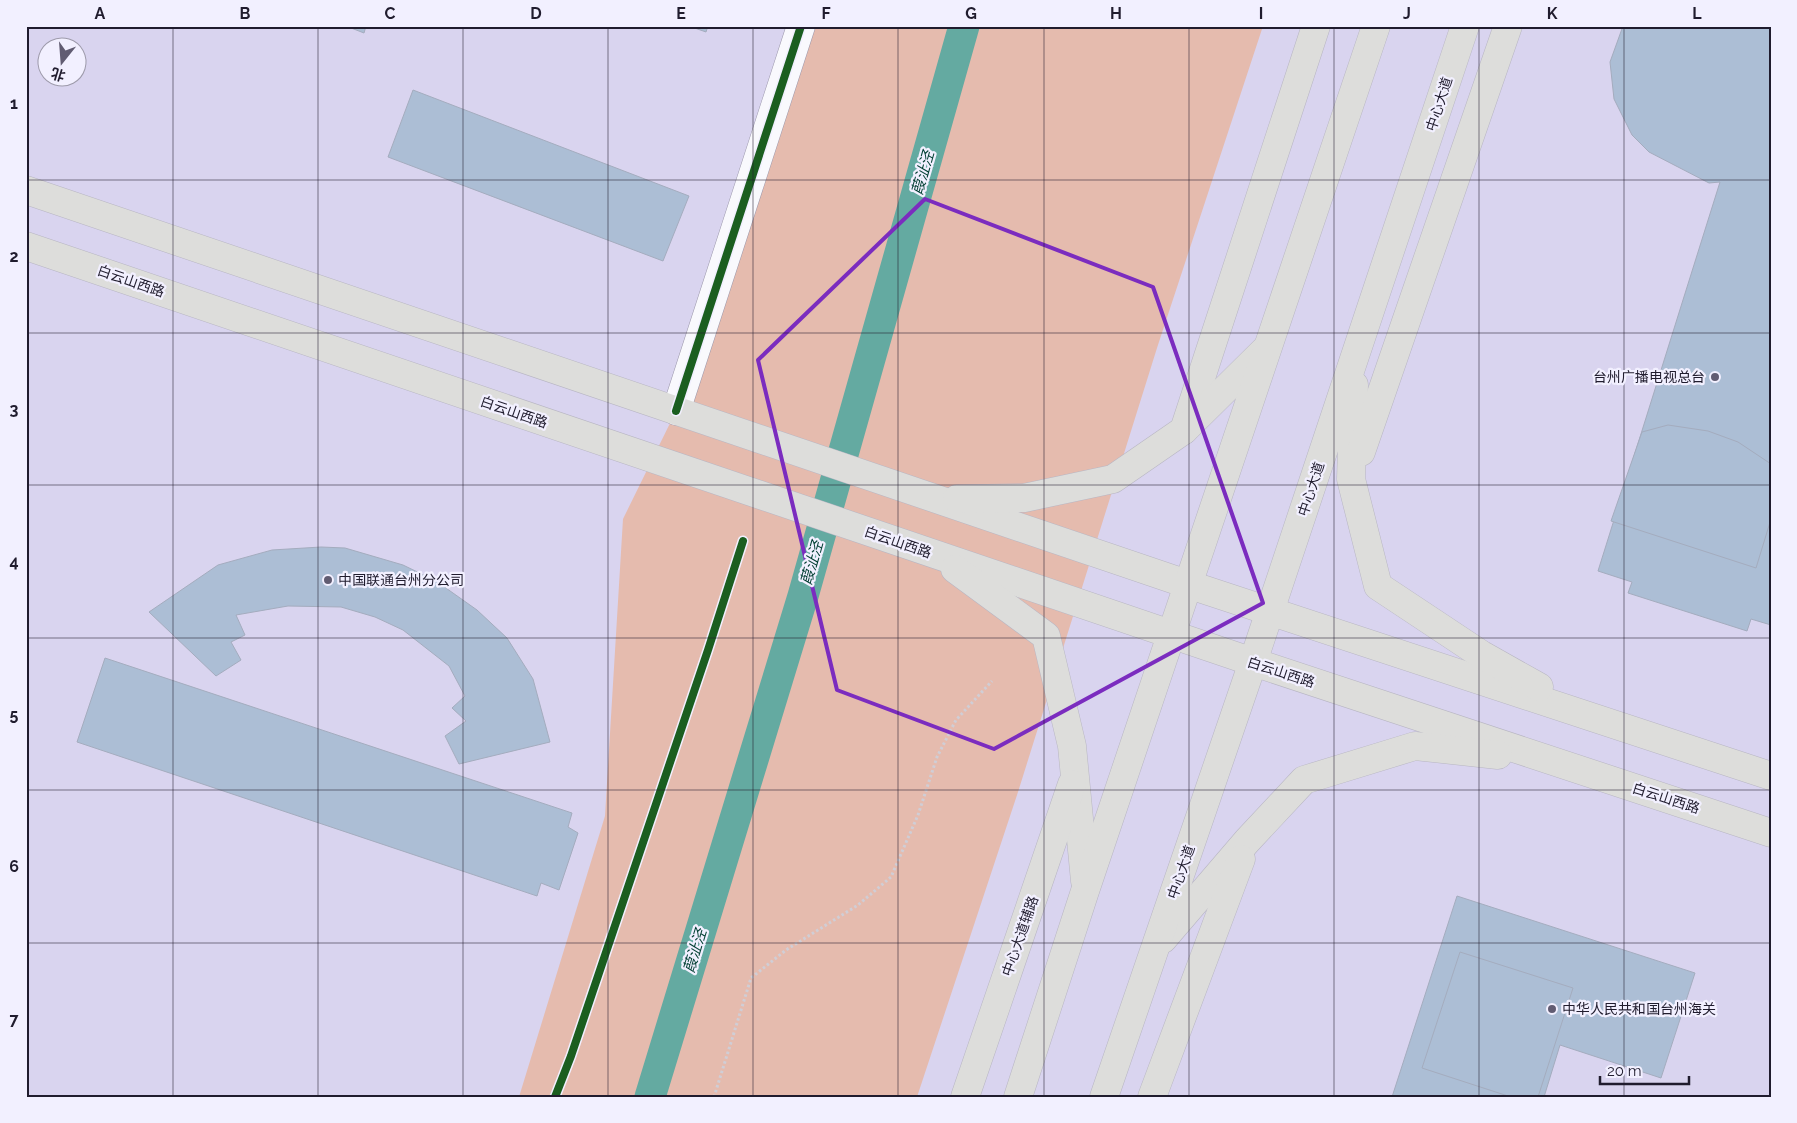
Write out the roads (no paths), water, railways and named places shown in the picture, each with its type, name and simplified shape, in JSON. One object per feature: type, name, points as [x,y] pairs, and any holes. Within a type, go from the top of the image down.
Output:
[{"type":"main road","points":[[1184,430],[1316,26]]},
{"type":"main road","points":[[1018,1097],[1376,26]]},
{"type":"main road","name":"中心大道","points":[[1104,1097],[1253,662],[1465,26]]},
{"type":"main road","points":[[1351,479],[1508,26]]},
{"type":"main road","points":[[26,190],[1190,585],[1771,776]]},
{"type":"main road","name":"白云山西路","points":[[26,246],[1172,635],[1771,833]]},
{"type":"main road","points":[[938,500],[1024,498],[1113,479],[1184,430],[1269,346]]},
{"type":"main road","points":[[1355,355],[1351,479],[1378,586],[1482,655],[1593,717]]},
{"type":"main road","points":[[933,554],[1046,636],[1072,746],[1086,891]]},
{"type":"main road","name":"中心大道","points":[[1154,950],[1247,841],[1304,780],[1415,746],[1551,760]]},
{"type":"main road","name":"中心大道辅路","points":[[965,1097],[1074,776]]},
{"type":"main road","points":[[1152,1097],[1247,841]]},
{"type":"street","points":[[676,411],[801,26]]},
{"type":"waterway","name":"葭沚泾","points":[[650,1097],[803,596],[964,26]]},
{"type":"place","name":"台州广播电视总台","points":[[1715,377]]},
{"type":"place","name":"中国联通台州分公司","points":[[328,580]]},
{"type":"place","name":"中华人民共和国台州海关","points":[[1552,1009]]}]
